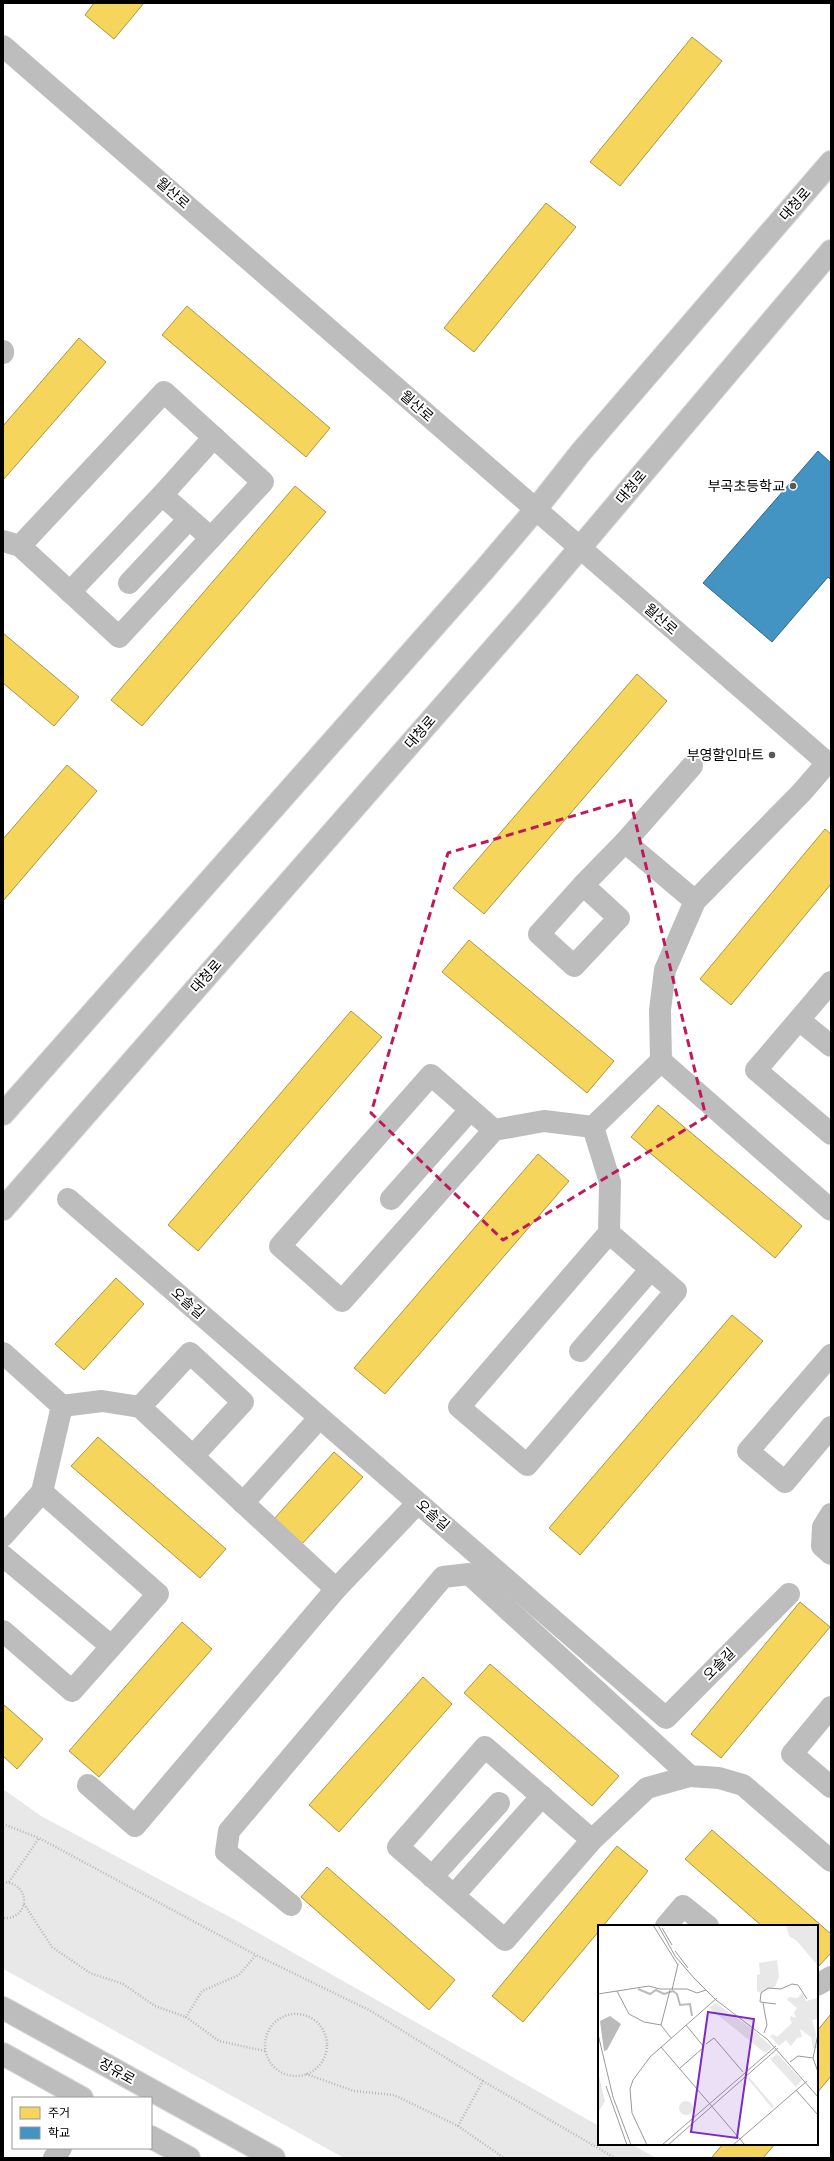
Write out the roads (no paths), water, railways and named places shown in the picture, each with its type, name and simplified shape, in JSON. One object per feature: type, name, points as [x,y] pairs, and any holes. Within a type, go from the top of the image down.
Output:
[{"type":"main road","name":"월산로","points":[[3,46],[829,764]]},
{"type":"main road","name":"대청로","points":[[3,1114],[536,509],[581,452],[831,162]]},
{"type":"main road","name":"대청로","points":[[3,1209],[579,548],[831,251]]},
{"type":"main road","points":[[164,392],[263,482],[211,538],[119,637],[70,592],[11,544],[164,392]]},
{"type":"main road","points":[[70,592],[162,495],[214,437]]},
{"type":"main road","points":[[162,495],[211,538]]},
{"type":"main road","points":[[129,583],[189,519]]},
{"type":"main road","points":[[593,1127],[661,1061],[660,1010],[665,970],[695,901],[829,764]]},
{"type":"main road","points":[[583,885],[625,842],[692,766]]},
{"type":"main road","points":[[625,842],[695,901]]},
{"type":"main road","points":[[831,982],[756,1070],[831,1134]]},
{"type":"main road","points":[[799,1020],[831,1046]]},
{"type":"main road","points":[[661,1061],[831,1210]]},
{"type":"main road","points":[[494,1130],[431,1075],[280,1246],[342,1301],[494,1130],[544,1120],[593,1127]]},
{"type":"main road","points":[[391,1199],[470,1110]]},
{"type":"main road","points":[[593,1127],[610,1182],[609,1233],[459,1407],[527,1465],[676,1291],[609,1233]]},
{"type":"main road","name":"오솔길","points":[[68,1199],[666,1718],[789,1594]]},
{"type":"main road","points":[[580,1351],[651,1269]]},
{"type":"main road","points":[[3,1353],[62,1406],[102,1401],[140,1407],[336,1589]]},
{"type":"main road","points":[[140,1407],[190,1353],[243,1402],[193,1456]]},
{"type":"main road","points":[[831,1355],[748,1451],[785,1482],[831,1427]]},
{"type":"main road","points":[[3,1536],[42,1492],[62,1406]]},
{"type":"main road","points":[[243,1503],[313,1425]]},
{"type":"main road","points":[[3,1631],[72,1691],[158,1594],[42,1492]]},
{"type":"main road","points":[[88,1785],[135,1826],[336,1589],[412,1509]]},
{"type":"main road","points":[[831,1514],[823,1527],[822,1546],[831,1554]]},
{"type":"main road","points":[[3,1556],[112,1646]]},
{"type":"main road","points":[[291,1904],[226,1852],[229,1831],[443,1577],[469,1574],[690,1776]]},
{"type":"main road","points":[[831,1707],[792,1754],[831,1787]]},
{"type":"main road","points":[[592,1840],[485,1747],[398,1847],[505,1940],[592,1840],[647,1788],[690,1776],[719,1778],[743,1784],[831,1861]]},
{"type":"main road","points":[[454,1895],[542,1796]]},
{"type":"main road","points":[[432,1877],[499,1803]]},
{"type":"main road","points":[[667,1925],[682,1906],[707,1925]]},
{"type":"main road","points":[[818,1984],[831,1977]]},
{"type":"main road","name":"장유로","points":[[3,2008],[274,2158]]},
{"type":"main road","points":[[3,2054],[80,2097]]},
{"type":"main road","points":[[152,2138],[189,2158]]},
{"type":"main road","points":[[54,2158],[60,2149]]},
{"type":"place","name":"부곡초등학교","points":[[793,486]]},
{"type":"place","name":"부영할인마트","points":[[772,755]]}]
